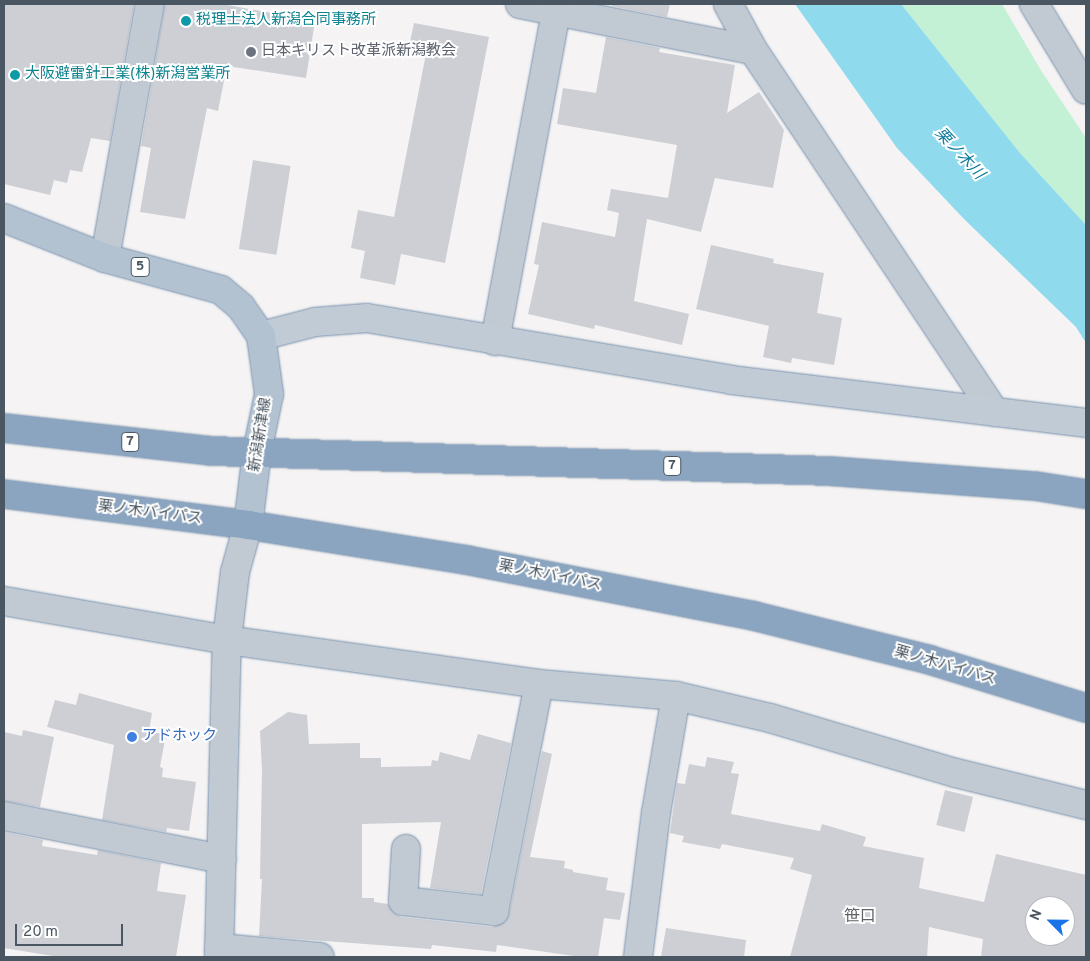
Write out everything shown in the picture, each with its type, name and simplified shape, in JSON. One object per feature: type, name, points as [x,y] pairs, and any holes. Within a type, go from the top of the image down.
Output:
[{"type":"highway","name":"7","points":[[4,428],[211,451],[829,471],[1035,486],[1086,494]]},
{"type":"highway","name":"栗ノ木バイパス","points":[[4,494],[248,525],[466,560],[754,616],[930,660],[1086,708]]},
{"type":"main road","name":"新潟新津線","points":[[4,218],[105,258],[221,290],[241,307],[260,336],[269,394],[257,452],[248,525]]},
{"type":"street","points":[[105,258],[150,4]]},
{"type":"street","points":[[520,4],[754,50]]},
{"type":"street","points":[[728,4],[754,50],[994,412]]},
{"type":"street","points":[[1034,4],[1086,90]]},
{"type":"street","points":[[495,340],[556,11]]},
{"type":"street","points":[[260,336],[315,322],[367,318],[732,380],[1086,423]]},
{"type":"street","points":[[248,525],[235,572],[226,640],[219,953],[320,957]]},
{"type":"street","points":[[4,601],[226,640],[539,684],[676,696],[770,718],[956,773],[1086,805]]},
{"type":"street","points":[[406,849],[403,901],[494,911],[539,684]]},
{"type":"street","points":[[638,957],[656,814],[676,696]]},
{"type":"street","points":[[4,816],[222,859]]},
{"type":"green space","points":[[901,4],[1002,4],[1042,72],[1086,138],[1086,225],[1020,153]]},
{"type":"water","name":"栗ノ木川","points":[[795,4],[901,4],[1020,153],[1086,225],[1086,343],[1076,327],[964,219],[897,148]]},
{"type":"building","points":[[4,4],[134,4],[110,141],[91,138],[82,172],[70,170],[67,183],[54,180],[50,195],[4,184]]},
{"type":"building","points":[[165,4],[222,4],[315,21],[306,78],[227,66],[218,111],[207,108],[185,219],[140,212],[151,148],[141,146]]},
{"type":"building","points":[[612,4],[670,4],[667,17],[612,6]]},
{"type":"building","points":[[414,23],[489,37],[445,263],[401,254],[395,285],[360,278],[365,251],[351,248],[358,210],[394,217],[426,54],[408,51]]},
{"type":"building","points":[[606,37],[660,48],[659,52],[735,65],[727,113],[759,92],[784,130],[773,188],[715,178],[701,232],[647,219],[634,301],[689,314],[682,345],[595,325],[594,329],[528,314],[539,265],[534,264],[542,222],[615,237],[619,213],[607,210],[611,189],[668,198],[677,145],[557,124],[563,88],[596,93]]},
{"type":"building","points":[[253,160],[291,166],[276,255],[239,249]]},
{"type":"building","points":[[711,245],[774,259],[773,263],[824,273],[817,313],[842,318],[834,365],[792,358],[791,363],[763,357],[769,326],[696,309]]},
{"type":"building","points":[[79,693],[152,713],[149,732],[166,734],[160,767],[163,768],[162,777],[196,782],[189,831],[167,828],[166,832],[102,820],[114,745],[47,727],[55,700],[76,705]]},
{"type":"building","points":[[288,712],[307,715],[309,744],[360,743],[360,758],[381,758],[381,767],[431,766],[432,760],[438,761],[440,752],[470,760],[478,734],[511,743],[481,894],[430,888],[441,822],[362,824],[362,898],[374,898],[374,902],[388,904],[394,913],[401,917],[492,927],[506,921],[542,751],[552,754],[530,857],[565,861],[564,868],[573,870],[573,872],[608,878],[606,890],[625,893],[620,920],[604,918],[598,957],[581,957],[497,945],[496,952],[432,945],[431,949],[259,936],[262,879],[260,879],[262,770],[260,731]]},
{"type":"building","points":[[23,730],[54,737],[40,807],[4,801],[4,732],[22,736]]},
{"type":"building","points":[[707,757],[734,762],[731,773],[739,774],[731,814],[820,831],[822,824],[866,837],[863,846],[924,858],[919,888],[984,902],[996,854],[1086,875],[1086,957],[981,957],[983,939],[929,927],[927,957],[790,957],[812,875],[790,869],[794,858],[722,844],[720,849],[682,842],[684,836],[670,833],[677,783],[685,784],[689,764],[705,767]]},
{"type":"building","points":[[945,790],[973,797],[964,832],[936,825]]},
{"type":"building","points":[[4,832],[43,840],[42,846],[97,855],[98,850],[161,863],[157,891],[186,895],[176,957],[59,957],[4,948]]},
{"type":"building","points":[[666,928],[746,940],[744,957],[661,957]]},
{"type":"place","name":"税理士法人新潟合同事務所","points":[[186,21]]},
{"type":"place","name":"日本キリスト改革派新潟教会","points":[[251,52]]},
{"type":"place","name":"大阪避雷針工業(株)新潟営業所","points":[[15,75]]},
{"type":"place","name":"アドホック","points":[[132,737]]},
{"type":"district","name":"笹口","points":[[860,917]]}]
